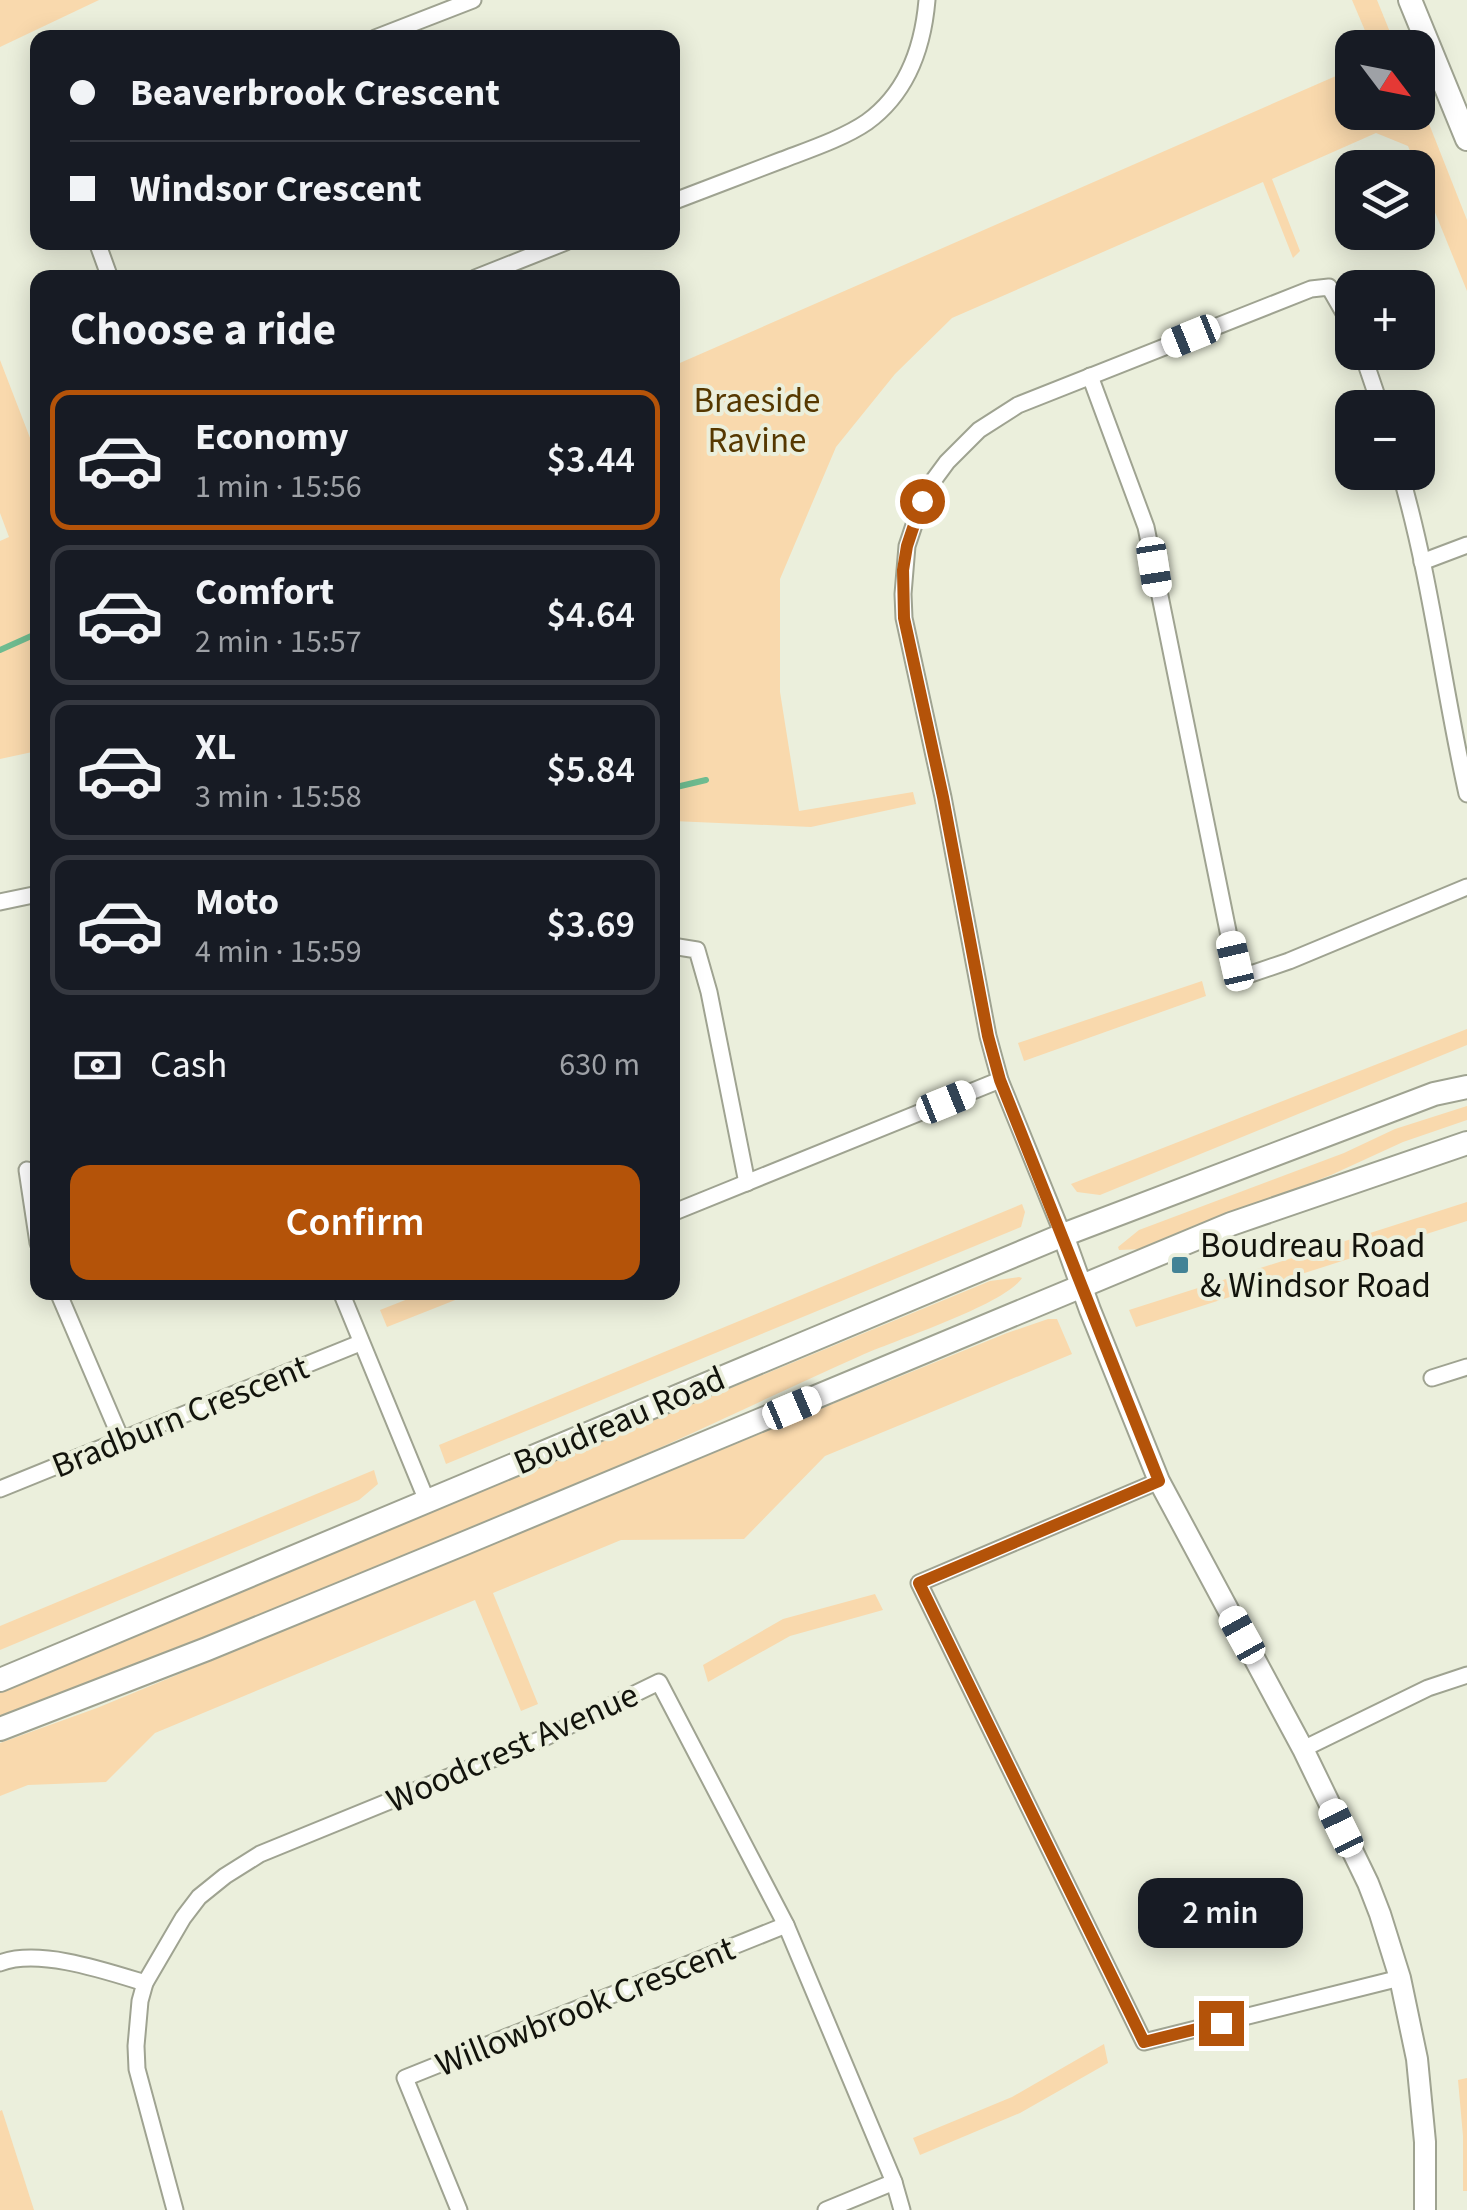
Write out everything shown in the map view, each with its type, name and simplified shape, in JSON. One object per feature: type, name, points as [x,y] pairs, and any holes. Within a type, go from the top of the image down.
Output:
[{"type":"main road","points":[[1410,0],[1467,139]]},
{"type":"main road","name":"Boudreau Road","points":[[0,1680],[1063,1236],[1434,1094],[1467,1087]]},
{"type":"main road","name":"Boudreau Road","points":[[0,1730],[224,1642],[1230,1224],[1467,1143]]},
{"type":"street","points":[[396,30],[473,0]]},
{"type":"street","points":[[680,199],[864,124],[892,98],[911,68],[922,36],[926,0]]},
{"type":"street","points":[[495,270],[546,250]]},
{"type":"street","points":[[1335,296],[1330,287],[1311,289],[1018,405],[979,430],[946,462],[922,501],[903,570],[904,618],[1000,1080],[1159,1481],[1303,1749],[1368,1882],[1410,2018],[1422,2100],[1425,2210]]},
{"type":"street","points":[[1090,376],[1146,527],[1229,936],[1242,977],[1467,887]]},
{"type":"street","points":[[1404,490],[1467,794]]},
{"type":"street","points":[[1422,562],[1467,544]]},
{"type":"street","points":[[0,902],[30,896]]},
{"type":"street","points":[[680,947],[697,950],[709,992],[747,1183]]},
{"type":"street","points":[[680,1211],[1000,1080]]},
{"type":"street","points":[[28,1170],[30,1185]]},
{"type":"street","points":[[61,1300],[121,1439]]},
{"type":"street","points":[[344,1300],[427,1501]]},
{"type":"street","name":"Bradburn Crescent","points":[[0,1489],[360,1343]]},
{"type":"street","points":[[1432,1378],[1467,1367]]},
{"type":"street","points":[[1159,1481],[919,1583],[1144,2042],[1400,1978]]},
{"type":"street","points":[[1303,1749],[1428,1688],[1467,1674]]},
{"type":"street","name":"Woodcrest Avenue","points":[[175,2210],[137,2070],[136,2046],[144,1983],[199,1898],[260,1854],[544,1738],[659,1682],[786,1925],[894,2182],[902,2210]]},
{"type":"street","name":"Willowbrook Crescent","points":[[459,2210],[405,2078],[786,1925]]},
{"type":"street","points":[[0,1963],[47,1960],[82,1964],[144,1983]]},
{"type":"street","points":[[826,2210],[894,2182]]},
{"type":"green space","points":[[0,0],[99,0],[30,30],[0,47]]},
{"type":"green space","points":[[1352,0],[1377,0],[1389,30],[1365,30]]},
{"type":"green space","name":"Braeside Ravine","points":[[1335,76],[1335,130],[1431,130],[1467,220],[1467,291],[1435,212],[1435,150],[1410,150],[1376,133],[1272,179],[1300,251],[1293,258],[1263,182],[952,318],[895,374],[836,447],[780,579],[780,692],[799,811],[913,792],[916,804],[811,827],[680,821],[680,363]]},
{"type":"green space","points":[[0,360],[30,438],[30,753],[0,759],[0,541],[9,537],[0,513]]},
{"type":"green space","points":[[1202,981],[1206,996],[1024,1061],[1018,1043]]},
{"type":"green space","points":[[1467,1029],[1467,1045],[1100,1195],[1077,1192],[1071,1184]]},
{"type":"green space","points":[[1467,1106],[1467,1120],[1403,1142],[1331,1175],[1142,1249],[1119,1250],[1139,1230],[1344,1153],[1395,1129]]},
{"type":"green space","points":[[1467,1202],[1467,1221],[1136,1327],[1129,1310]]},
{"type":"green space","points":[[1022,1204],[1025,1212],[1021,1227],[446,1464],[439,1445]]},
{"type":"green space","points":[[1022,1278],[1011,1288],[972,1310],[860,1356],[625,1463],[314,1593],[0,1717],[0,1690],[990,1281]]},
{"type":"green space","points":[[405,1300],[455,1300],[387,1327],[380,1310]]},
{"type":"green space","points":[[1048,1319],[1057,1319],[1072,1354],[825,1456],[744,1539],[621,1540],[493,1593],[538,1704],[521,1711],[475,1600],[155,1733],[106,1782],[28,1785],[0,1796],[0,1743],[97,1708]]},
{"type":"green space","points":[[374,1470],[378,1484],[359,1500],[0,1650],[0,1626]]},
{"type":"green space","points":[[875,1594],[883,1610],[790,1636],[708,1682],[703,1665],[783,1619]]},
{"type":"green space","points":[[1104,2044],[1108,2063],[1020,2113],[920,2155],[913,2138],[1012,2097]]},
{"type":"green space","points":[[1467,2078],[1467,2191],[1463,2191],[1458,2080]]},
{"type":"green space","points":[[2,2110],[34,2210],[0,2210]]},
{"type":"waterway","points":[[0,650],[30,637]]},
{"type":"waterway","points":[[680,786],[706,780]]},
{"type":"place","name":"Boudreau Road & Windsor Road","points":[[1180,1265]]},
{"type":"route","points":[[922,501],[903,570],[904,618],[988,1036],[1000,1080],[1159,1481],[919,1583],[1144,2042],[1221,2023]]}]
